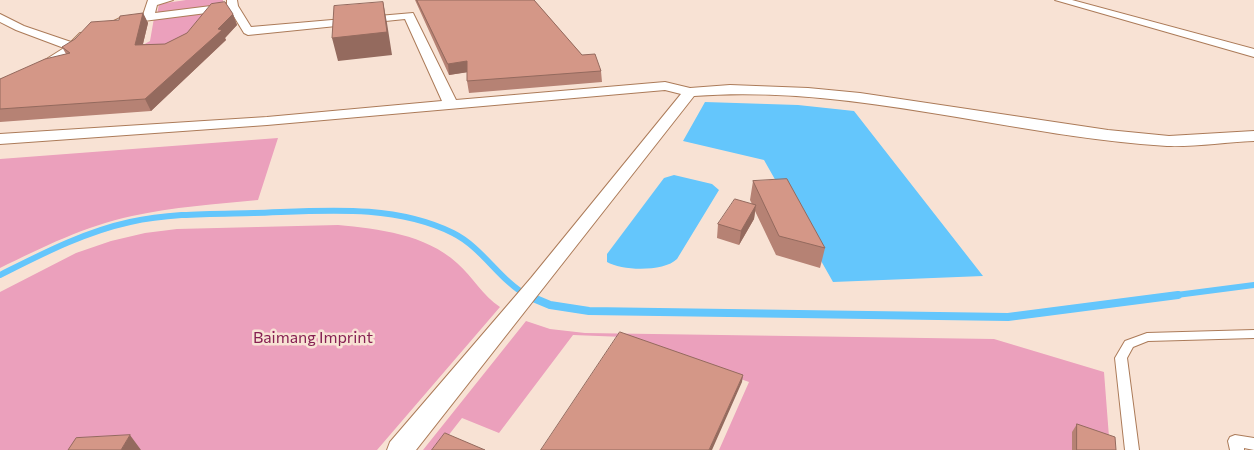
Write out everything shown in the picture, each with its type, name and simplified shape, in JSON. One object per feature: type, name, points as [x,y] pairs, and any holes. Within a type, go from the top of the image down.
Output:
[{"type":"street","points":[[148,18],[152,2],[168,0]]},
{"type":"street","points":[[1060,0],[1254,53]]},
{"type":"street","points":[[105,22],[148,18],[232,3],[248,31],[409,15],[451,105]]},
{"type":"street","points":[[0,17],[20,28],[73,47]]},
{"type":"street","points":[[0,87],[42,68],[73,47],[90,29]]},
{"type":"street","points":[[0,140],[267,121],[665,86],[690,92],[740,90],[808,92],[860,97],[1108,135],[1169,141],[1254,136]]},
{"type":"street","points":[[400,450],[538,283],[690,92]]},
{"type":"lane","points":[[1132,450],[1121,358],[1129,344],[1147,337],[1254,334]]},
{"type":"lane","points":[[1237,450],[1235,441],[1254,444]]},
{"type":"green space","points":[[186,0],[223,0],[224,5],[157,15],[159,4]]},
{"type":"green space","points":[[216,10],[196,39],[134,50],[150,41],[154,18]]},
{"type":"green space","points":[[278,138],[258,200],[179,208],[115,220],[64,238],[0,268],[0,159]]},
{"type":"green space","name":"Baimang Imprint","points":[[338,225],[385,231],[431,245],[457,263],[488,297],[500,307],[377,450],[0,450],[0,292],[76,253],[111,241],[145,233],[177,229]]},
{"type":"green space","points":[[526,321],[550,329],[585,333],[994,339],[1104,372],[1110,450],[719,450],[749,382],[624,337],[573,335],[499,433],[462,418],[437,450],[423,450]]},
{"type":"water","points":[[705,102],[798,105],[854,111],[983,276],[833,282],[764,160],[683,141]]},
{"type":"water","points":[[674,175],[712,184],[719,190],[677,259],[663,266],[643,269],[622,267],[607,262],[607,254],[664,178]]},
{"type":"building","points":[[417,0],[534,0],[582,55],[595,54],[601,71],[467,81],[467,61],[448,64]]},
{"type":"building","points":[[225,2],[233,14],[218,29],[222,30],[145,99],[0,109],[0,79],[45,59],[70,53],[62,47],[75,39],[91,22],[119,20],[120,16],[143,13],[135,45],[165,44],[187,33],[211,4]]},
{"type":"building","points":[[383,2],[387,32],[332,38],[334,6]]},
{"type":"building","points":[[787,179],[825,248],[779,236],[753,181]]},
{"type":"building","points":[[735,199],[756,205],[741,231],[718,224]]},
{"type":"building","points":[[620,332],[743,375],[709,450],[541,450]]},
{"type":"building","points":[[1077,424],[1115,437],[1116,450],[1077,450]]},
{"type":"building","points":[[445,433],[485,450],[432,450]]},
{"type":"building","points":[[130,435],[121,450],[68,450],[76,438]]},
{"type":"waterway","points":[[0,275],[80,238],[113,226],[145,219],[192,215],[355,211],[405,217],[430,223],[453,233],[464,239],[508,282],[527,296]]},
{"type":"waterway","points":[[1169,296],[1254,285]]},
{"type":"waterway","points":[[527,296],[550,305],[589,311],[1008,317],[1178,295]]}]
